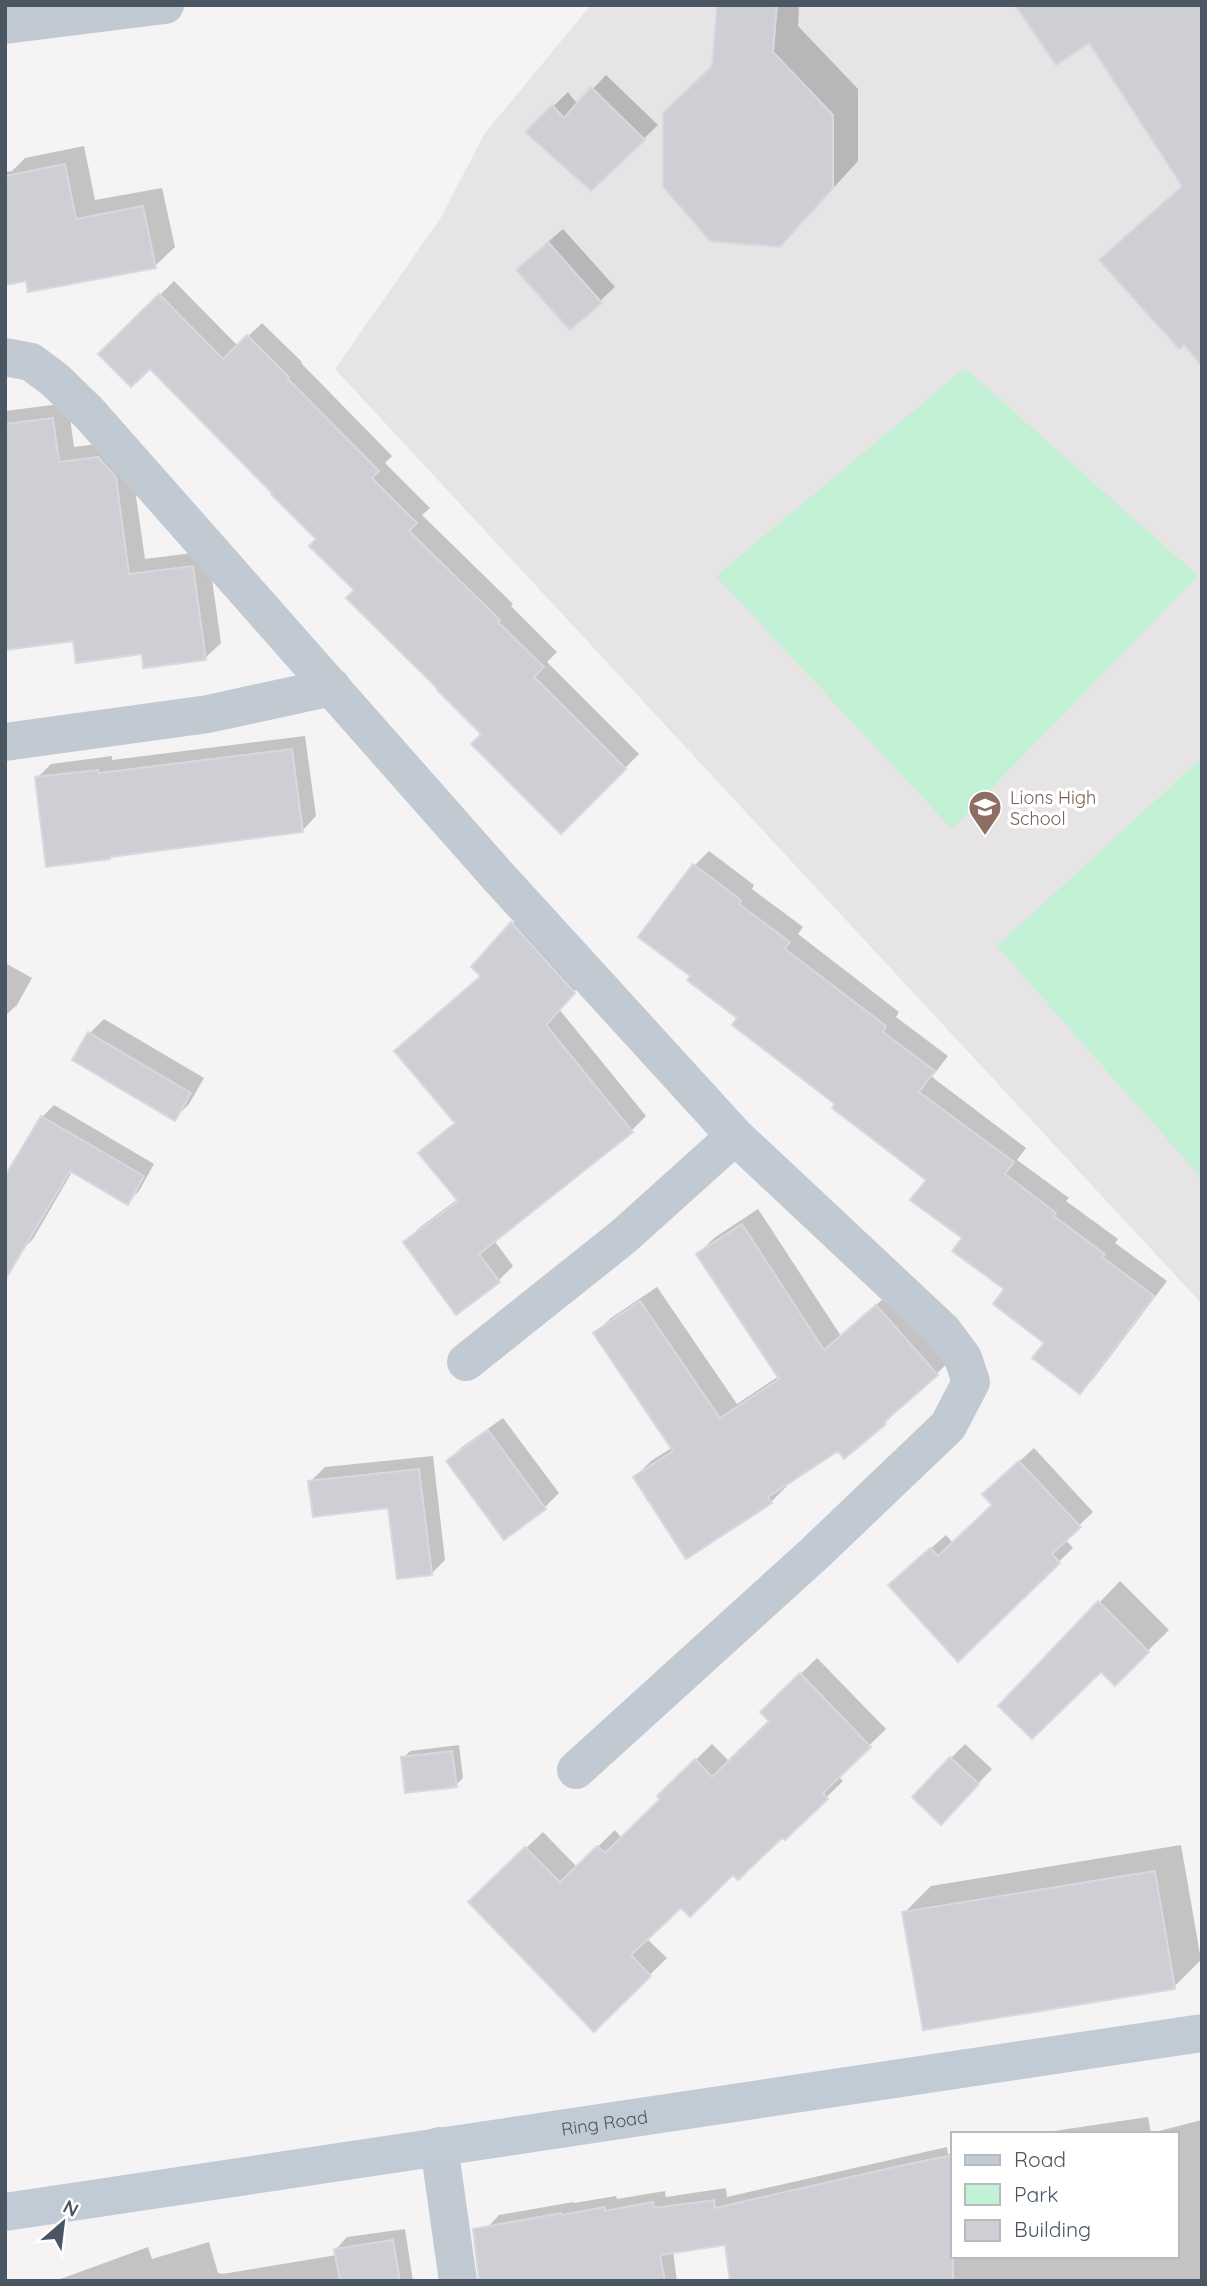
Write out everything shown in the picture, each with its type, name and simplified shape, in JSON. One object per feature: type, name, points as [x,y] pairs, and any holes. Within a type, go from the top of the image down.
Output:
[{"type":"main road","name":"Ring Road","points":[[5,2212],[1202,2033]]},
{"type":"street","points":[[5,25],[164,5]]},
{"type":"street","points":[[5,357],[31,362],[55,380],[89,413],[487,863],[735,1136],[943,1331],[963,1358],[971,1382],[948,1426],[814,1554],[576,1770]]},
{"type":"street","points":[[5,742],[208,715],[332,687]]},
{"type":"street","points":[[466,1362],[624,1236],[735,1136]]},
{"type":"street","points":[[439,2146],[458,2281]]},
{"type":"shaded area","name":"Lions High School","points":[[591,5],[1202,5],[1202,1304],[335,369],[440,219],[485,133]]},
{"type":"green space","points":[[965,368],[1198,576],[952,829],[716,576]]},
{"type":"green space","points":[[1202,758],[1202,1179],[997,946]]},
{"type":"building","points":[[717,5],[777,5],[773,52],[833,115],[833,188],[780,247],[710,241],[663,187],[663,113],[712,66]]},
{"type":"building","points":[[1015,5],[1202,5],[1202,366],[1184,345],[1179,349],[1099,260],[1182,186],[1089,43],[1056,65]]},
{"type":"building","points":[[591,87],[645,140],[591,191],[525,132],[552,105],[564,118]]},
{"type":"building","points":[[65,164],[76,219],[143,206],[156,268],[28,292],[26,281],[5,285],[5,176]]},
{"type":"building","points":[[548,242],[602,303],[570,330],[516,270]]},
{"type":"building","points":[[159,294],[223,359],[247,335],[289,377],[288,379],[379,471],[372,478],[417,523],[409,531],[544,667],[534,677],[626,769],[561,834],[471,744],[481,734],[346,598],[354,590],[309,546],[316,539],[272,493],[150,369],[131,387],[98,354]]},
{"type":"building","points":[[53,418],[59,462],[98,457],[116,477],[129,574],[193,566],[206,660],[143,668],[142,654],[76,663],[73,641],[5,650],[5,424]]},
{"type":"building","points":[[292,749],[303,832],[46,867],[35,777],[98,770],[99,773]]},
{"type":"building","points":[[693,864],[741,900],[739,904],[790,942],[785,949],[886,1026],[883,1032],[935,1071],[919,1092],[1014,1162],[1005,1174],[1056,1213],[1054,1216],[1105,1254],[1102,1257],[1154,1296],[1080,1394],[1032,1358],[1044,1343],[993,1304],[1004,1289],[952,1251],[962,1238],[910,1200],[926,1180],[832,1108],[835,1104],[732,1025],[737,1018],[687,980],[690,976],[638,937]]},
{"type":"building","points":[[511,922],[575,993],[546,1025],[633,1132],[479,1254],[500,1282],[456,1315],[403,1242],[458,1201],[418,1153],[455,1123],[394,1051],[481,976],[471,967]]},
{"type":"building","points":[[88,1032],[191,1093],[175,1121],[72,1060]]},
{"type":"building","points":[[41,1116],[144,1176],[128,1205],[70,1171],[5,1280],[5,1176]]},
{"type":"building","points":[[742,1224],[824,1350],[876,1305],[938,1375],[844,1459],[838,1451],[768,1497],[772,1503],[686,1559],[633,1477],[673,1451],[593,1333],[640,1301],[720,1418],[779,1379],[696,1254]]},
{"type":"building","points":[[488,1430],[546,1509],[504,1540],[446,1461]]},
{"type":"building","points":[[1019,1461],[1081,1527],[1052,1554],[1060,1563],[958,1662],[888,1585],[930,1548],[938,1556],[992,1505],[982,1494]]},
{"type":"building","points":[[419,1469],[432,1575],[397,1579],[388,1508],[313,1517],[308,1481]]},
{"type":"building","points":[[1098,1601],[1149,1652],[1115,1686],[1101,1672],[1032,1739],[998,1706]]},
{"type":"building","points":[[800,1673],[871,1747],[823,1793],[828,1799],[785,1840],[782,1838],[738,1880],[733,1875],[690,1917],[681,1908],[631,1955],[651,1976],[594,2032],[468,1902],[525,1847],[560,1882],[597,1846],[605,1853],[660,1799],[657,1796],[695,1759],[712,1777],[769,1721],[760,1712]]},
{"type":"building","points":[[452,1751],[457,1787],[405,1793],[401,1757]]},
{"type":"building","points":[[950,1757],[979,1784],[941,1825],[912,1797]]},
{"type":"building","points":[[1155,1871],[1175,1989],[923,2030],[902,1912]]},
{"type":"building","points":[[951,2155],[953,2281],[730,2281],[725,2245],[660,2255],[665,2281],[479,2281],[473,2229],[561,2213],[562,2215],[605,2207],[605,2211],[653,2202],[654,2208],[714,2200],[715,2208]]},
{"type":"building","points":[[393,2240],[400,2281],[340,2281],[334,2249]]},
{"type":"place","name":"Lions High School","points":[[985,837]]}]
